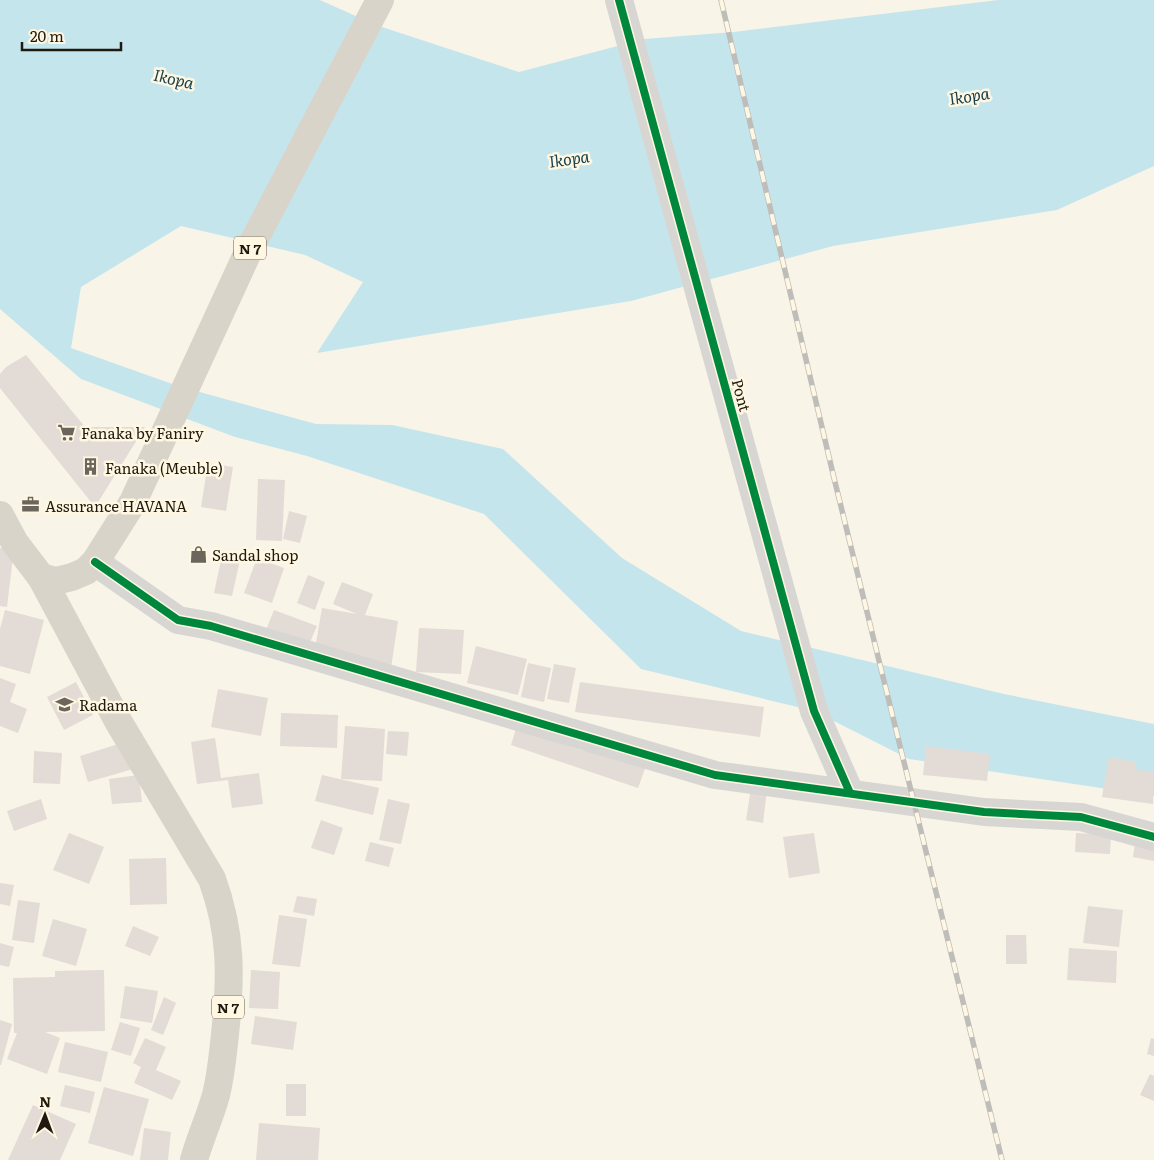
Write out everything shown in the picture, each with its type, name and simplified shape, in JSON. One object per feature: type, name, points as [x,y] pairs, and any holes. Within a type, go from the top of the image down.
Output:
[{"type":"main road","name":"N 7","points":[[41,577],[56,581],[86,571],[95,562],[133,502],[249,250],[376,7]]},
{"type":"main road","name":"N 7","points":[[0,514],[15,543],[41,577],[118,721],[212,880],[222,906],[229,956],[229,994],[224,1043],[216,1094],[194,1160]]},
{"type":"street","name":"Pont","points":[[619,0],[814,711],[850,793]]},
{"type":"street","points":[[95,562],[178,620],[211,626],[715,775],[984,812],[1081,818],[1154,837]]},
{"type":"water","name":"Ikopa","points":[[0,0],[320,0],[376,25],[519,72],[644,39],[734,32],[998,0],[1154,0],[1154,166],[1057,210],[833,246],[631,301],[317,353],[363,282],[305,255],[181,226],[81,287],[71,348],[178,386],[316,424],[392,425],[503,449],[622,558],[741,631],[1004,694],[1154,724],[1154,796],[909,759],[814,711],[641,669],[484,514],[307,456],[235,437],[81,379],[0,309]]},
{"type":"building","name":"Fanaka (Meuble)","points":[[26,355],[85,427],[145,427],[95,507],[0,388],[0,374],[6,367]]},
{"type":"building","points":[[208,463],[233,467],[226,511],[201,507]]},
{"type":"building","points":[[258,479],[285,480],[282,541],[256,540]]},
{"type":"building","points":[[289,511],[307,516],[300,543],[283,539]]},
{"type":"building","points":[[0,548],[14,549],[7,607],[0,606]]},
{"type":"building","points":[[223,551],[241,555],[232,596],[214,593]]},
{"type":"building","points":[[257,558],[284,568],[272,603],[244,593]]},
{"type":"building","points":[[308,575],[325,582],[315,610],[297,603]]},
{"type":"building","points":[[342,582],[373,594],[365,615],[398,621],[391,668],[314,655],[322,608],[357,614],[333,604]]},
{"type":"building","points":[[5,610],[44,620],[30,674],[0,666],[0,629]]},
{"type":"building","points":[[274,610],[317,626],[308,647],[266,630]]},
{"type":"building","points":[[419,628],[464,630],[461,674],[416,672]]},
{"type":"building","points":[[476,646],[527,659],[518,695],[467,683]]},
{"type":"building","points":[[528,663],[551,668],[544,702],[521,697]]},
{"type":"building","points":[[554,664],[576,668],[569,703],[547,699]]},
{"type":"building","points":[[0,678],[16,684],[10,702],[27,709],[18,733],[0,726]]},
{"type":"building","points":[[76,682],[93,715],[64,730],[47,697]]},
{"type":"building","points":[[580,682],[764,707],[760,737],[575,712]]},
{"type":"building","points":[[218,689],[268,698],[261,736],[211,727]]},
{"type":"building","points":[[281,713],[338,715],[337,748],[280,746]]},
{"type":"building","points":[[345,726],[385,729],[382,781],[341,779]]},
{"type":"building","points":[[516,729],[583,751],[585,745],[646,766],[638,788],[511,745]]},
{"type":"building","points":[[388,731],[409,732],[407,756],[386,754]]},
{"type":"building","points":[[215,738],[221,778],[259,773],[263,804],[232,808],[228,780],[197,784],[191,742]]},
{"type":"building","points":[[125,742],[133,769],[88,782],[80,756]]},
{"type":"building","points":[[926,746],[990,754],[987,781],[923,775]]},
{"type":"building","points":[[34,751],[62,753],[60,784],[33,783]]},
{"type":"building","points":[[1109,757],[1136,762],[1135,769],[1154,772],[1153,804],[1102,797]]},
{"type":"building","points":[[139,775],[142,802],[112,804],[109,779]]},
{"type":"building","points":[[322,775],[379,788],[373,815],[315,801]]},
{"type":"building","points":[[751,788],[767,790],[763,823],[746,820]]},
{"type":"building","points":[[41,799],[47,819],[14,831],[7,811]]},
{"type":"building","points":[[388,799],[410,804],[401,844],[379,840]]},
{"type":"building","points":[[321,820],[343,828],[334,855],[311,848]]},
{"type":"building","points":[[1137,831],[1154,834],[1154,861],[1133,857]]},
{"type":"building","points":[[69,833],[104,847],[89,884],[53,870]]},
{"type":"building","points":[[814,833],[820,873],[789,878],[783,837]]},
{"type":"building","points":[[1076,833],[1111,835],[1110,854],[1075,852]]},
{"type":"building","points":[[370,842],[394,848],[389,867],[365,861]]},
{"type":"building","points":[[166,858],[167,904],[130,905],[129,859]]},
{"type":"building","points":[[0,883],[14,885],[10,906],[0,904]]},
{"type":"building","points":[[297,896],[317,899],[314,916],[293,912]]},
{"type":"building","points":[[18,900],[40,903],[34,943],[12,940]]},
{"type":"building","points":[[1088,906],[1123,910],[1119,947],[1083,943]]},
{"type":"building","points":[[279,915],[307,919],[300,967],[272,964]]},
{"type":"building","points":[[53,919],[87,929],[76,966],[42,956]]},
{"type":"building","points":[[133,926],[159,937],[150,956],[125,946]]},
{"type":"building","points":[[1006,935],[1026,935],[1027,964],[1006,964]]},
{"type":"building","points":[[0,943],[14,947],[9,967],[0,965]]},
{"type":"building","points":[[1069,948],[1117,951],[1116,983],[1067,980]]},
{"type":"building","points":[[104,970],[105,1031],[45,1032],[60,1038],[47,1074],[7,1059],[17,1033],[14,1033],[13,978],[55,977],[55,971]]},
{"type":"building","points":[[251,970],[280,972],[278,1009],[249,1008]]},
{"type":"building","points":[[125,986],[158,991],[152,1023],[120,1018]]},
{"type":"building","points":[[164,997],[176,1003],[163,1035],[151,1030]]},
{"type":"building","points":[[255,1016],[297,1022],[293,1050],[251,1044]]},
{"type":"building","points":[[0,1020],[12,1024],[1,1065],[0,1065]]},
{"type":"building","points":[[120,1022],[140,1028],[131,1056],[111,1050]]},
{"type":"building","points":[[145,1038],[166,1047],[156,1070],[181,1081],[172,1100],[134,1083],[141,1067],[133,1063]]},
{"type":"building","points":[[1151,1038],[1154,1039],[1154,1056],[1147,1054]]},
{"type":"building","points":[[65,1042],[108,1052],[101,1082],[58,1072]]},
{"type":"building","points":[[1150,1074],[1154,1076],[1154,1101],[1140,1095]]},
{"type":"building","points":[[286,1084],[306,1084],[306,1116],[286,1116]]},
{"type":"building","points":[[65,1085],[95,1092],[90,1113],[60,1106]]},
{"type":"building","points":[[104,1087],[149,1099],[133,1156],[88,1143]]},
{"type":"building","points":[[33,1105],[76,1124],[60,1160],[8,1160]]},
{"type":"building","points":[[259,1123],[320,1128],[318,1160],[256,1160]]},
{"type":"building","points":[[144,1128],[171,1132],[168,1160],[140,1160]]},
{"type":"railway","points":[[721,0],[834,478],[1002,1160]]},
{"type":"cycle path","points":[[619,0],[814,711],[850,793]]},
{"type":"cycle path","points":[[95,562],[178,620],[211,626],[715,775],[984,812],[1081,817],[1154,837]]},
{"type":"place","name":"Fanaka by Faniry","points":[[67,432]]},
{"type":"place","name":"Fanaka (Meuble)","points":[[91,467]]},
{"type":"place","name":"Assurance HAVANA","points":[[31,505]]},
{"type":"place","name":"Sandal shop","points":[[198,554]]},
{"type":"place","name":"Radama","points":[[65,704]]}]
